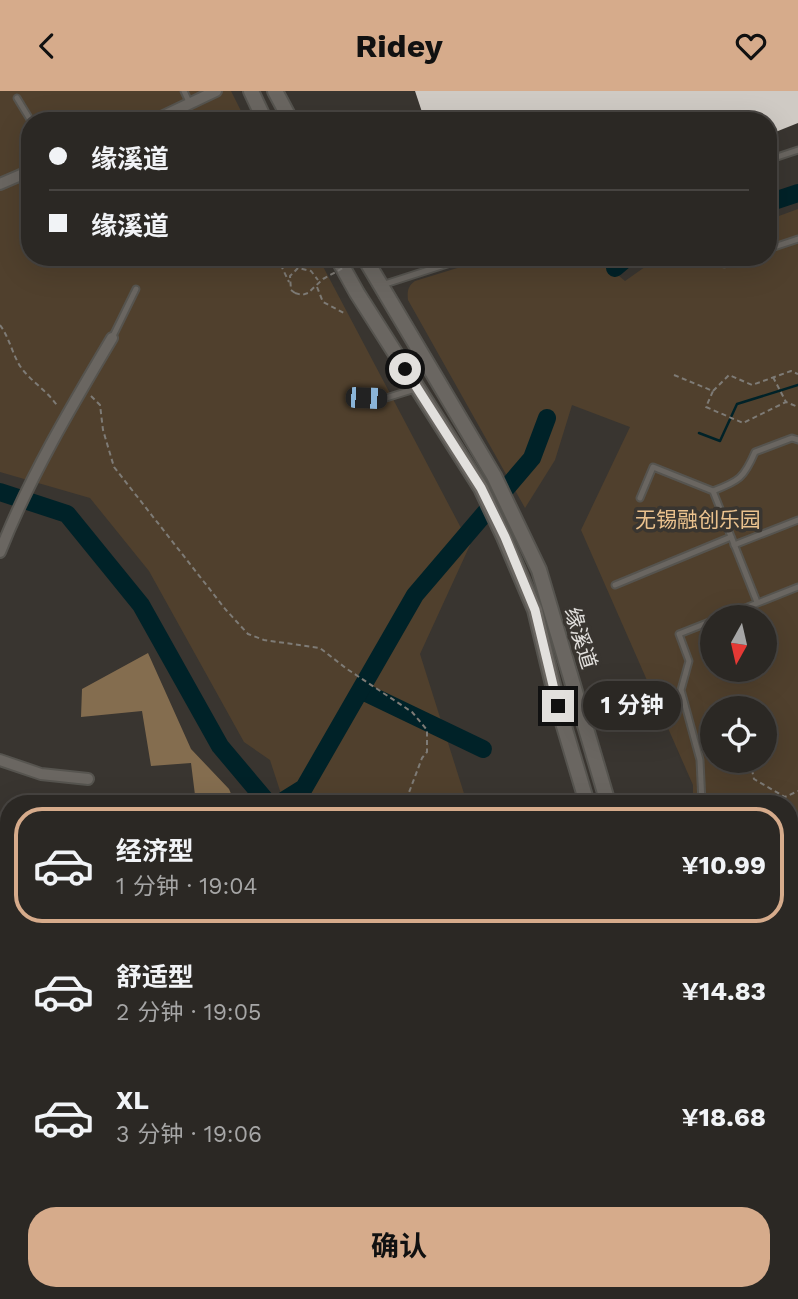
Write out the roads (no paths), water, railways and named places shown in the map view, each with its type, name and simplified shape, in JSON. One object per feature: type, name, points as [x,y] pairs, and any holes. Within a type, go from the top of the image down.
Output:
[{"type":"main road","points":[[251,91],[261,112]]},
{"type":"main road","points":[[275,91],[286,112]]},
{"type":"main road","points":[[342,266],[418,388]]},
{"type":"main road","points":[[368,266],[379,286]]},
{"type":"main road","name":"缘溪道","points":[[379,286],[494,476],[520,527],[539,570],[606,795]]},
{"type":"main road","name":"缘溪道","points":[[418,388],[481,488],[505,537],[535,610],[558,706],[585,795]]},
{"type":"street","points":[[174,112],[216,91]]},
{"type":"street","points":[[0,184],[21,175]]},
{"type":"street","points":[[0,552],[32,482],[112,338]]},
{"type":"street","points":[[0,760],[41,773],[89,779]]},
{"type":"lane","points":[[184,91],[190,104]]},
{"type":"lane","points":[[17,98],[26,112]]},
{"type":"lane","points":[[777,157],[798,151]]},
{"type":"lane","points":[[777,246],[798,239]]},
{"type":"lane","points":[[379,286],[441,266]]},
{"type":"lane","points":[[112,338],[136,289]]},
{"type":"lane","points":[[366,398],[386,398],[418,388]]},
{"type":"lane","points":[[640,498],[653,467],[713,491],[738,481],[746,473],[755,452],[792,437],[798,440]]},
{"type":"lane","points":[[713,491],[757,603]]},
{"type":"lane","points":[[734,545],[798,520]]},
{"type":"lane","points":[[615,586],[731,537]]},
{"type":"lane","points":[[752,605],[798,587]]},
{"type":"lane","points":[[700,626],[679,635],[689,661],[681,690],[700,760],[702,795]]},
{"type":"waterway","points":[[777,200],[798,193]]},
{"type":"waterway","points":[[699,433],[720,441],[737,404],[798,385]]},
{"type":"waterway","points":[[293,795],[304,788],[415,595],[532,458],[547,418]]},
{"type":"waterway","points":[[0,492],[67,514],[141,605],[220,746],[261,795]]},
{"type":"waterway","points":[[362,691],[483,749]]},
{"type":"park label","name":"无锡融创乐园","points":[[698,519]]}]
